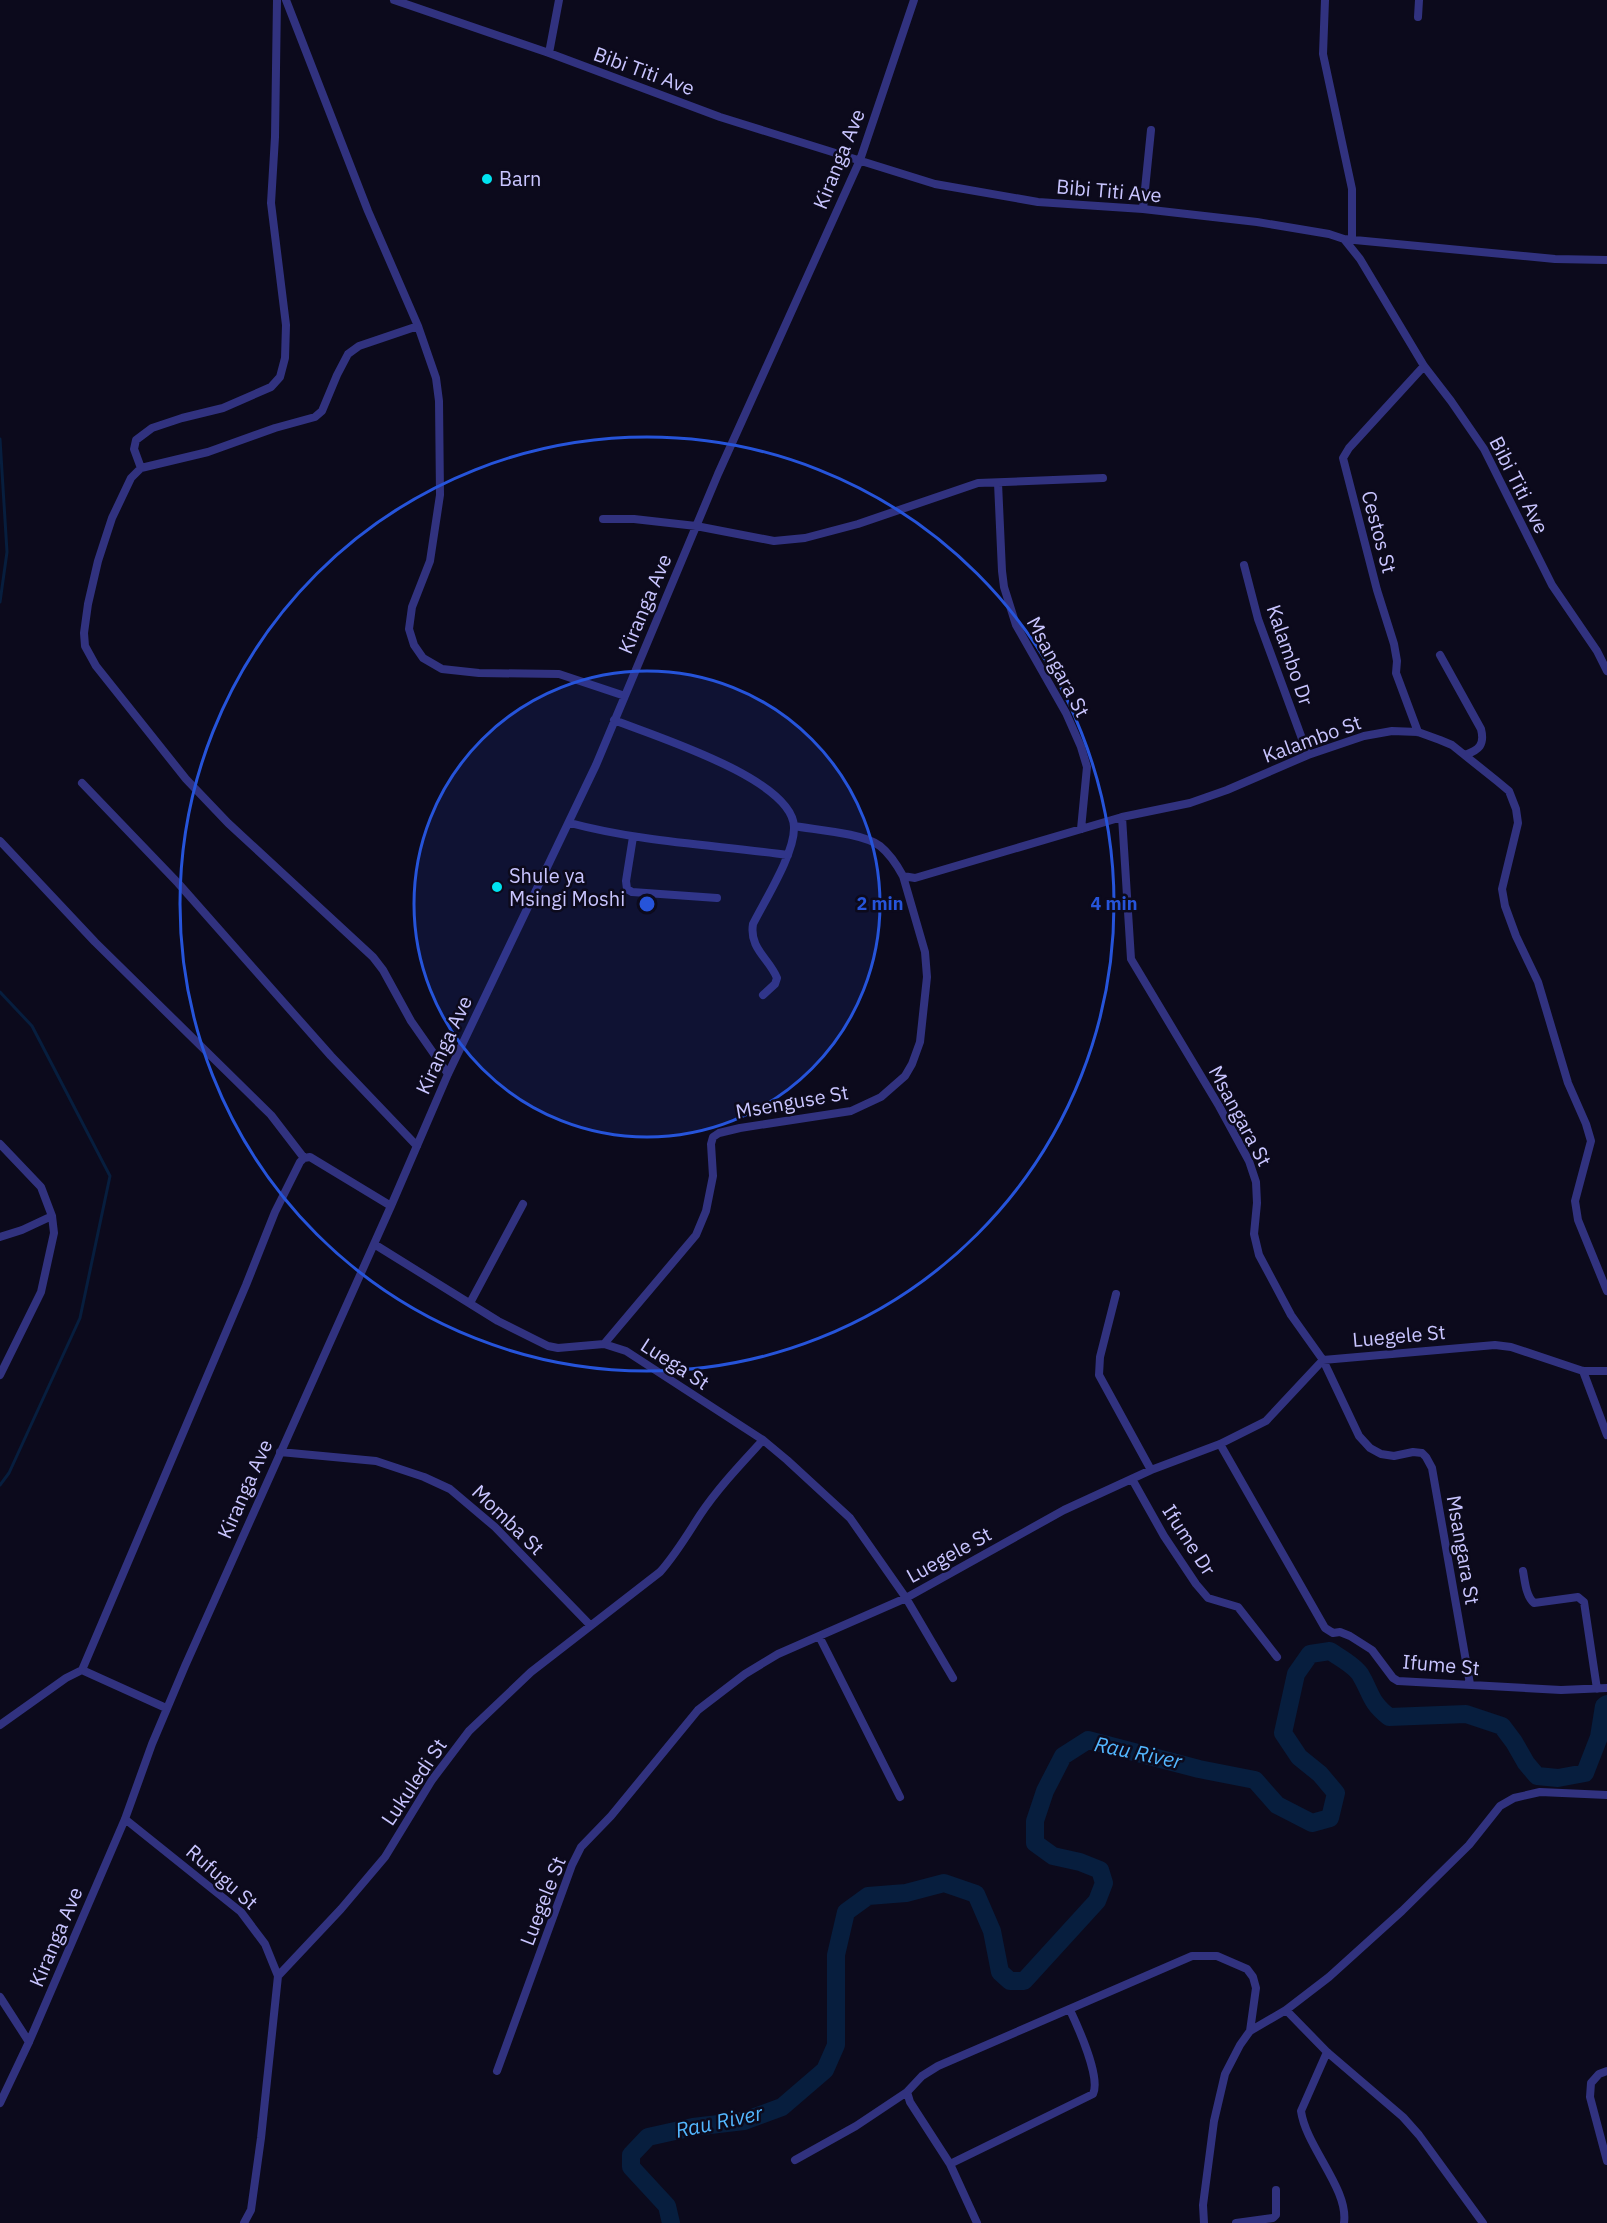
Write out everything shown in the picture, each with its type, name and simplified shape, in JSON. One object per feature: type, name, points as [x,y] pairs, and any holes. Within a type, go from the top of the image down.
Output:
[{"type":"street","points":[[141,468],[135,449],[136,440],[146,432],[182,418],[223,408],[271,387],[280,377],[285,358],[286,325],[271,203],[275,137],[277,0]]},
{"type":"street","points":[[286,0],[368,211],[418,326],[435,378],[440,495],[430,561],[412,607],[409,629],[414,645],[423,658],[442,669],[479,673],[559,674],[625,696]]},
{"type":"street","name":"Bibi Titi Ave","points":[[394,0],[549,53],[720,117],[935,184],[1038,202],[1143,209],[1257,222],[1348,239],[1424,366],[1484,449],[1552,585],[1597,651],[1607,671]]},
{"type":"street","points":[[549,53],[559,0]]},
{"type":"street","name":"Kiranga Ave","points":[[0,2103],[29,2042],[125,1819],[166,1708],[448,1074],[570,823],[696,526],[860,160],[914,0]]},
{"type":"street","points":[[1325,0],[1323,54],[1352,189],[1348,239],[1555,259],[1607,260]]},
{"type":"street","points":[[1418,17],[1419,0]]},
{"type":"street","points":[[1143,209],[1151,130]]},
{"type":"street","points":[[418,326],[359,346],[348,354],[322,411],[315,417],[275,428],[208,452],[141,468],[131,478],[112,518],[101,550],[88,604],[84,633],[85,646],[96,666],[186,779],[228,823],[373,957],[383,970],[411,1021],[448,1074]]},
{"type":"street","name":"Cestos St","points":[[1418,732],[1396,673],[1394,644],[1377,590],[1343,458],[1349,448],[1424,366]]},
{"type":"street","points":[[603,519],[634,519],[696,526],[774,542],[805,538],[858,524],[978,483],[1103,478]]},
{"type":"street","name":"Msangara St","points":[[998,483],[1004,587],[1016,625],[1066,713],[1087,767],[1081,829]]},
{"type":"street","name":"Kalambo Dr","points":[[1244,565],[1258,619],[1308,755]]},
{"type":"street","points":[[1440,655],[1482,729],[1483,738],[1480,747],[1465,755]]},
{"type":"street","points":[[614,720],[719,761],[761,784],[782,802],[794,826],[792,844],[753,924],[752,932],[752,939],[777,978],[776,984],[763,995]]},
{"type":"street","name":"Kalambo St","points":[[903,876],[910,878],[927,876],[1122,817],[1190,803],[1227,790],[1308,755],[1364,736],[1392,731],[1418,732],[1440,740],[1465,755],[1509,791],[1516,809],[1518,823],[1502,889],[1505,906],[1516,936],[1538,982],[1568,1083],[1589,1132],[1591,1141],[1575,1201],[1578,1220],[1607,1291]]},
{"type":"street","points":[[82,783],[178,884],[331,1056],[417,1146]]},
{"type":"street","name":"Msangara St","points":[[1122,817],[1131,959],[1219,1106],[1249,1161],[1256,1182],[1257,1203],[1254,1234],[1259,1255],[1291,1315],[1323,1360],[1359,1436],[1370,1448],[1381,1454],[1394,1456],[1413,1452],[1422,1453],[1432,1468],[1470,1684]]},
{"type":"street","points":[[570,823],[633,837],[788,855]]},
{"type":"street","points":[[794,826],[869,840],[881,846],[903,876]]},
{"type":"street","points":[[633,837],[626,881],[627,889],[632,892],[717,898]]},
{"type":"street","points":[[0,841],[95,942],[271,1115],[304,1158]]},
{"type":"street","name":"Msenguse St","points":[[604,1344],[696,1235],[706,1211],[713,1176],[711,1144],[713,1137],[719,1132],[740,1128],[851,1111],[881,1097],[905,1076],[920,1042],[927,977],[925,952],[903,876]]},
{"type":"street","points":[[0,1144],[40,1187],[52,1216],[54,1233],[41,1292],[0,1375]]},
{"type":"street","points":[[0,1725],[66,1678],[82,1671],[275,1212],[293,1174],[304,1158],[310,1157],[391,1206]]},
{"type":"street","points":[[470,1303],[523,1204]]},
{"type":"street","points":[[0,1237],[52,1216]]},
{"type":"street","name":"Luega St","points":[[374,1244],[498,1321],[548,1346],[558,1348],[604,1344],[626,1352],[763,1440],[850,1518],[906,1598],[953,1678]]},
{"type":"street","points":[[1116,1294],[1100,1357],[1099,1375],[1150,1470]]},
{"type":"street","name":"Luegele St","points":[[497,2071],[572,1865],[581,1848],[611,1816],[698,1710],[745,1674],[778,1654],[906,1598],[1064,1510],[1150,1470],[1220,1444],[1266,1421],[1323,1360],[1495,1345],[1511,1347],[1583,1371],[1607,1371]]},
{"type":"street","points":[[1583,1371],[1607,1435]]},
{"type":"street","name":"Lukuledi St","points":[[278,1976],[341,1909],[385,1857],[432,1780],[469,1731],[531,1672],[660,1572],[675,1556],[700,1514],[763,1440]]},
{"type":"street","name":"Ifume St","points":[[1220,1444],[1316,1615],[1328,1631],[1350,1636],[1372,1650],[1388,1673],[1398,1680],[1561,1690],[1602,1689]]},
{"type":"street","name":"Momba St","points":[[280,1452],[376,1461],[424,1477],[450,1489],[495,1527],[590,1625]]},
{"type":"street","name":"Ifume Dr","points":[[1132,1479],[1164,1536],[1196,1584],[1208,1598],[1238,1606],[1277,1657]]},
{"type":"street","points":[[1523,1571],[1530,1600],[1534,1603],[1582,1598],[1602,1689]]},
{"type":"street","points":[[819,1636],[900,1797]]},
{"type":"street","points":[[82,1671],[166,1708]]},
{"type":"street","points":[[1203,2223],[1203,2205],[1218,2102],[1225,2074],[1250,2031],[1286,2010],[1329,1977],[1402,1911],[1469,1845],[1500,1806],[1514,1798],[1540,1792],[1607,1795]]},
{"type":"street","name":"Rufugu St","points":[[125,1819],[241,1912],[265,1944],[278,1976]]},
{"type":"street","points":[[795,2160],[856,2126],[908,2092],[922,2076],[938,2066],[1192,1956],[1218,1956],[1247,1969],[1257,1988],[1250,2031]]},
{"type":"street","points":[[244,2223],[251,2210],[260,2149],[278,1976]]},
{"type":"street","points":[[0,1997],[29,2042]]},
{"type":"street","points":[[950,2164],[1093,2094],[1094,2077],[1070,2010]]},
{"type":"street","points":[[1286,2010],[1327,2052],[1403,2117],[1419,2135],[1483,2223]]},
{"type":"street","points":[[1327,2052],[1301,2111],[1307,2133],[1341,2200],[1345,2215],[1344,2223]]},
{"type":"street","points":[[1607,2071],[1599,2074],[1591,2083],[1590,2097],[1607,2162]]},
{"type":"street","points":[[908,2092],[910,2102],[925,2129],[950,2164],[977,2223]]},
{"type":"street","points":[[1236,2223],[1273,2218],[1276,2215],[1276,2190]]},
{"type":"waterway","points":[[0,439],[7,552],[0,602]]},
{"type":"waterway","points":[[0,992],[32,1026],[110,1176],[80,1318],[9,1473],[0,1485]]},
{"type":"waterway","name":"Rau River","points":[[671,2223],[667,2206],[631,2167],[631,2155],[648,2137],[693,2127],[744,2121],[782,2107],[825,2070],[836,2045],[836,1955],[846,1912],[868,1896],[906,1893],[944,1883],[976,1894],[992,1931],[1000,1972],[1010,1981],[1024,1981],[1097,1901],[1104,1883],[1100,1870],[1080,1862],[1053,1856],[1035,1843],[1035,1821],[1045,1791],[1063,1756],[1088,1740],[1199,1769],[1255,1780],[1277,1805],[1312,1823],[1330,1818],[1336,1793],[1320,1774],[1299,1757],[1283,1733],[1296,1674],[1310,1654],[1330,1651],[1350,1664],[1360,1674],[1374,1702],[1389,1717],[1466,1714],[1502,1726],[1537,1776],[1558,1778],[1585,1773],[1599,1737],[1604,1706],[1607,1704]]},
{"type":"place","name":"Barn","points":[[487,179]]},
{"type":"place","name":"Shule ya Msingi Moshi","points":[[497,887]]}]
